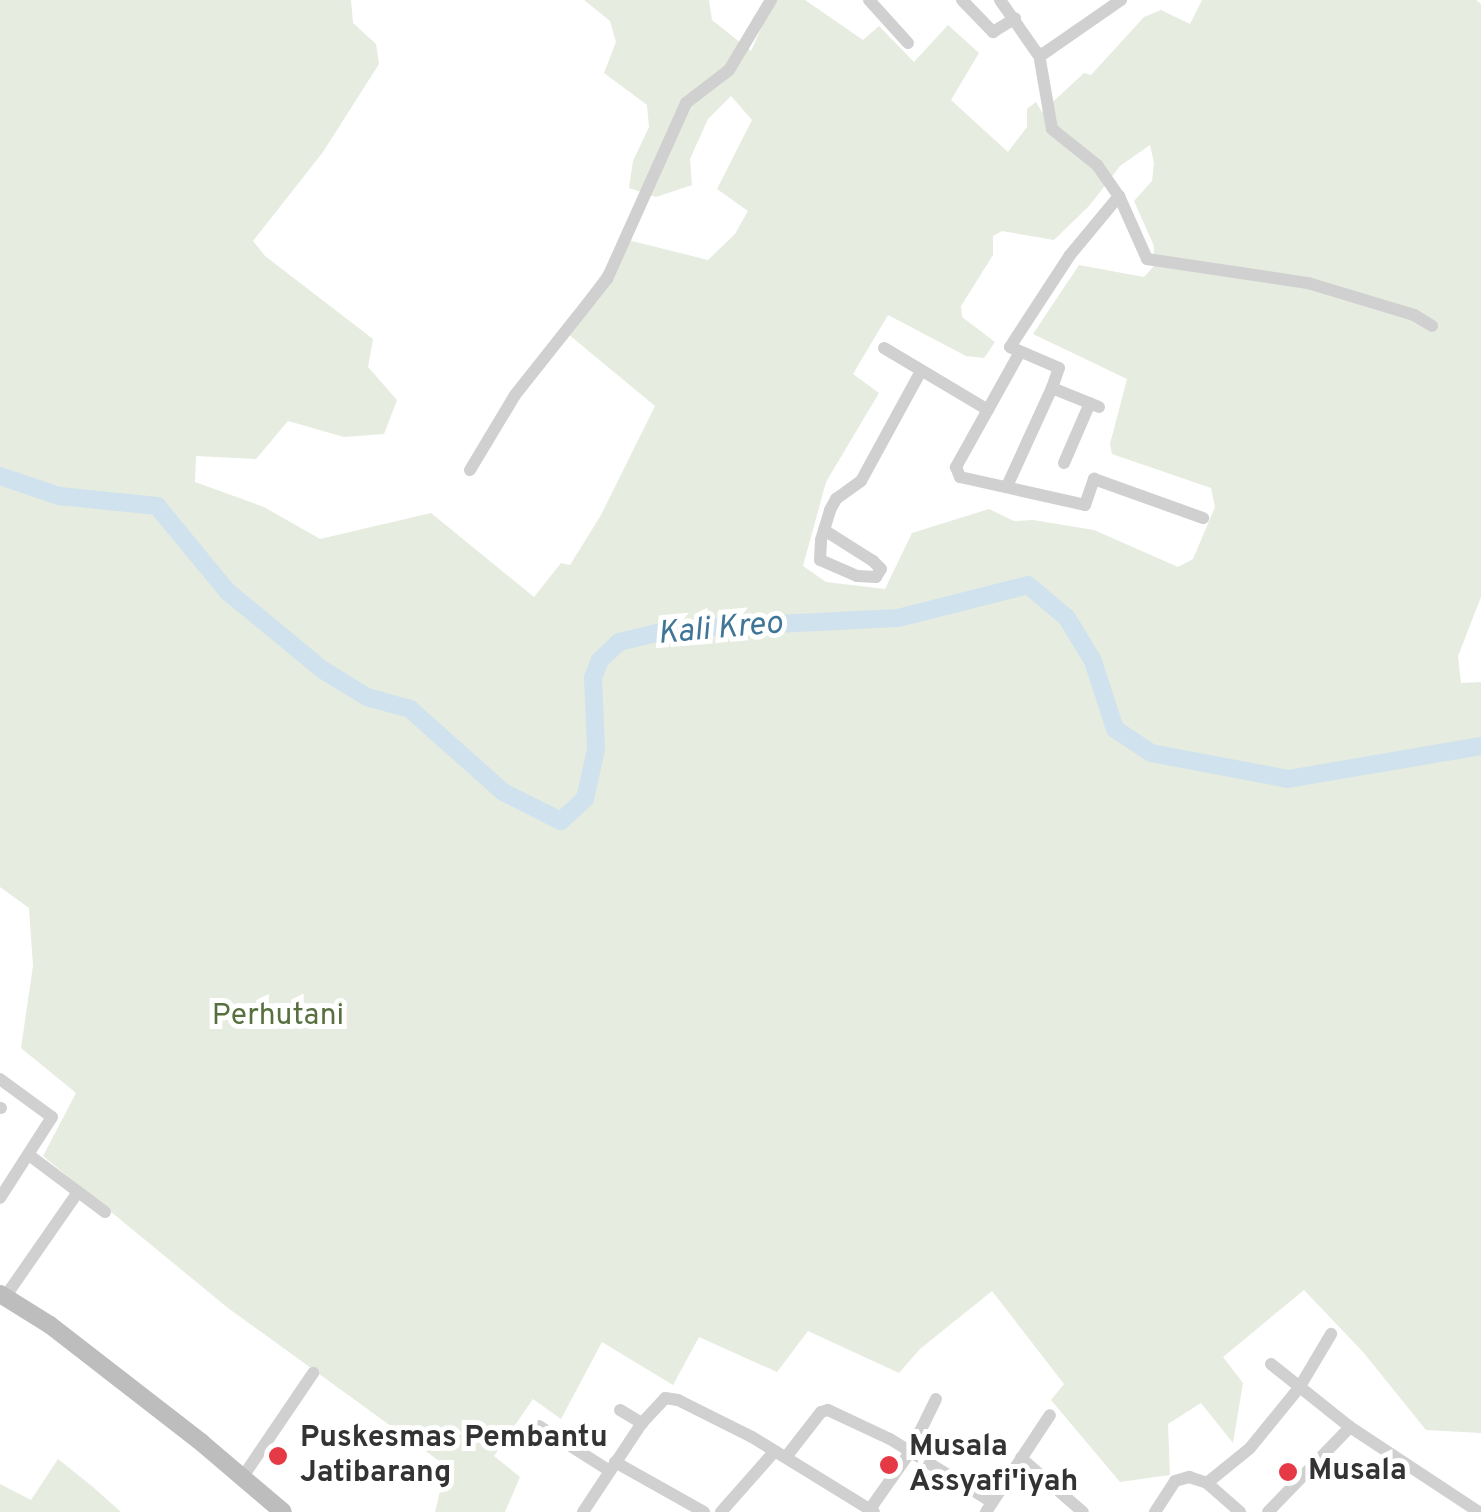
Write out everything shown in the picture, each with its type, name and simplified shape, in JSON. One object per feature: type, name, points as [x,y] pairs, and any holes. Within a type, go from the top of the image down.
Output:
[{"type":"main road","points":[[2,1295],[50,1325],[283,1512]]},
{"type":"street","points":[[470,470],[515,394],[589,307],[606,279],[686,103],[729,70],[771,0]]},
{"type":"street","points":[[869,0],[908,43]]},
{"type":"street","points":[[962,0],[993,32],[1015,18]]},
{"type":"street","points":[[1000,0],[1039,54],[1052,129],[1088,156],[1119,196],[1147,259],[1308,282],[1414,316],[1432,326]]},
{"type":"street","points":[[1039,54],[1121,0]]},
{"type":"street","points":[[1008,484],[1059,368],[1010,347],[1011,342],[1070,256],[1119,196]]},
{"type":"street","points":[[884,348],[988,410]]},
{"type":"street","points":[[1020,352],[956,468],[960,477],[1008,484],[1084,505],[1094,479],[1203,518]]},
{"type":"street","points":[[824,530],[873,560],[881,569],[876,578],[857,576],[820,560],[824,530],[836,499],[861,481],[920,370]]},
{"type":"street","points":[[1052,388],[1095,405],[1064,463]]},
{"type":"street","points":[[0,1079],[52,1117],[0,1198]]},
{"type":"street","points":[[29,1155],[105,1212]]},
{"type":"street","points":[[2,1295],[78,1192]]},
{"type":"street","points":[[1206,1483],[1250,1448],[1299,1388],[1331,1334]]},
{"type":"street","points":[[1271,1364],[1350,1427],[1479,1512]]},
{"type":"street","points":[[242,1478],[313,1373]]},
{"type":"street","points":[[583,1512],[642,1423],[665,1398],[678,1400],[781,1454],[871,1511],[910,1452],[936,1399]]},
{"type":"street","points":[[620,1410],[642,1423]]},
{"type":"street","points":[[721,1512],[821,1412],[828,1410],[910,1452],[989,1507],[1050,1414]]},
{"type":"street","points":[[539,1426],[704,1512]]},
{"type":"street","points":[[1268,1512],[1350,1427]]},
{"type":"street","points":[[1021,1458],[1083,1512]]},
{"type":"street","points":[[1155,1512],[1180,1477],[1206,1483],[1240,1512]]},
{"type":"green space","name":"Perhutani","points":[[0,0],[351,0],[353,23],[376,44],[379,64],[323,152],[253,241],[265,256],[373,339],[368,367],[397,400],[384,434],[344,437],[288,421],[256,459],[196,456],[195,482],[264,507],[320,539],[431,513],[534,597],[561,563],[570,565],[601,515],[655,406],[562,329],[606,268],[620,238],[708,260],[735,234],[748,211],[717,189],[752,120],[731,96],[708,119],[690,159],[692,185],[656,197],[629,188],[633,161],[649,127],[647,105],[604,73],[616,42],[610,21],[584,0],[709,0],[712,20],[751,51],[774,0],[805,0],[863,40],[879,26],[914,62],[948,25],[979,53],[951,100],[1008,152],[1027,127],[1027,109],[1036,102],[1042,112],[1084,73],[1091,75],[1144,17],[1161,10],[1190,24],[1202,0],[1476,0],[1481,4],[1481,597],[1458,656],[1461,683],[1481,682],[1481,1433],[1426,1430],[1363,1352],[1304,1290],[1223,1357],[1243,1383],[1233,1443],[1201,1403],[1168,1424],[1170,1475],[1120,1482],[1051,1400],[1064,1384],[992,1291],[920,1349],[899,1373],[808,1331],[777,1372],[699,1337],[673,1385],[602,1342],[561,1419],[533,1399],[494,1456],[520,1477],[505,1512],[435,1512],[446,1466],[228,1308],[43,1156],[76,1093],[21,1048],[33,966],[29,908],[0,887]],"holes":[[[1150,145],[1152,181],[1134,201],[1154,246],[1153,267],[1144,277],[1079,265],[1033,334],[1127,379],[1110,444],[1112,454],[1211,488],[1215,507],[1193,559],[1178,567],[1094,530],[1033,520],[1014,521],[989,509],[912,533],[885,589],[826,582],[803,566],[826,482],[879,393],[853,374],[888,315],[966,356],[984,358],[995,342],[962,317],[961,306],[993,255],[993,236],[1002,231],[1054,240],[1090,205],[1120,166]]]},
{"type":"green space","points":[[58,1459],[121,1512],[0,1512],[0,1484],[31,1500]]},
{"type":"waterway","name":"Kali Kreo","points":[[0,476],[59,496],[157,506],[227,591],[323,670],[367,697],[410,709],[503,792],[561,821],[585,799],[596,749],[593,678],[600,660],[619,642],[673,629],[898,618],[1028,585],[1067,618],[1093,661],[1115,729],[1151,753],[1288,779],[1481,746]]},
{"type":"place","name":"Puskesmas Pembantu Jatibarang","points":[[278,1456]]},
{"type":"place","name":"Musala Assyafi'iyah","points":[[889,1465]]},
{"type":"place","name":"Musala","points":[[1288,1472]]}]
